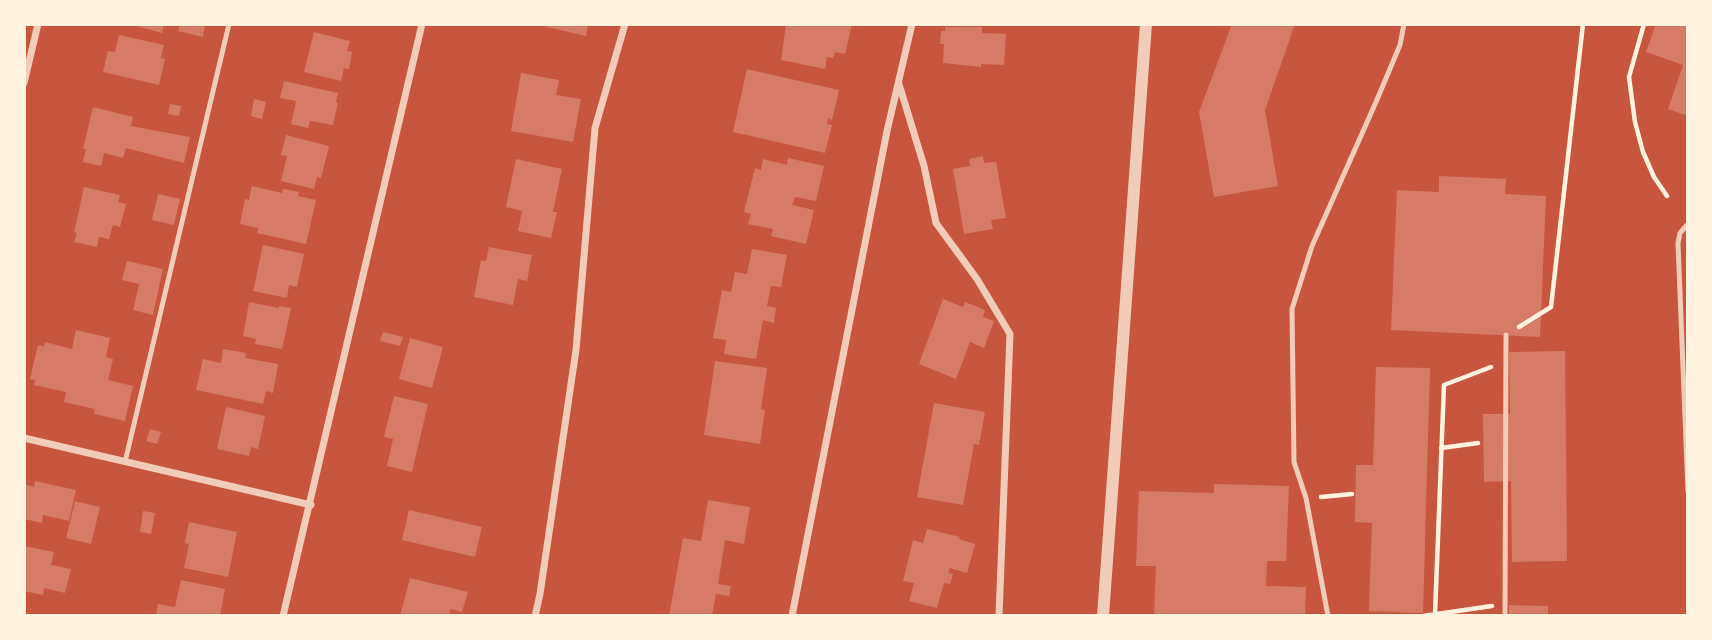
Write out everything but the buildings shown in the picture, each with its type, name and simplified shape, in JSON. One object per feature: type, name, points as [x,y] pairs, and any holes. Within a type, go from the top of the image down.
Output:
[{"type":"street","points":[[24,83],[38,24]]},
{"type":"street","points":[[283,615],[422,24]]},
{"type":"street","points":[[535,615],[576,350],[595,128],[625,24]]},
{"type":"street","points":[[792,615],[887,131],[912,24]]},
{"type":"street","points":[[1103,615],[1144,25]]},
{"type":"street","points":[[24,40],[34,42]]},
{"type":"street","points":[[898,81],[924,166],[936,223],[977,279],[1010,334],[999,615]]},
{"type":"street","points":[[24,438],[311,505]]},
{"type":"lane","points":[[125,462],[229,24]]},
{"type":"lane","points":[[1328,615],[1306,498],[1294,462],[1292,309],[1312,246],[1395,57],[1404,24]]},
{"type":"lane","points":[[1688,224],[1680,233],[1678,243],[1688,492]]},
{"type":"lane","points":[[1505,615],[1506,335]]},
{"type":"path","points":[[1506,335],[1551,307],[1583,24]]},
{"type":"path","points":[[1644,24],[1629,77],[1643,152],[1654,177],[1667,196]]},
{"type":"path","points":[[1435,614],[1444,385],[1506,362]]},
{"type":"path","points":[[1441,448],[1478,443]]},
{"type":"path","points":[[1306,498],[1352,494]]},
{"type":"path","points":[[1423,615],[1504,604]]}]
